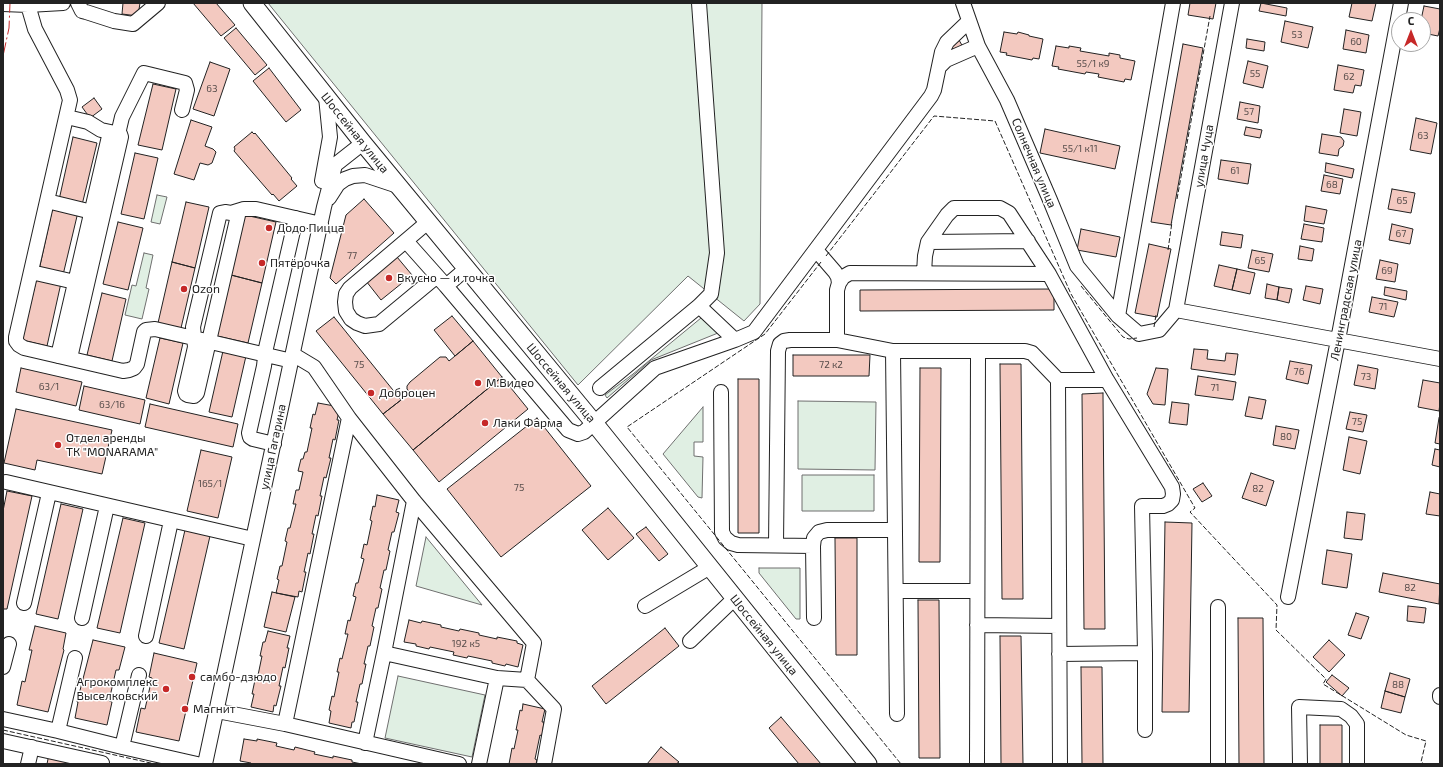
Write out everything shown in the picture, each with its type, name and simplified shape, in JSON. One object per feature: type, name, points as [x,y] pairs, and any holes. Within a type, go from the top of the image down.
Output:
[{"type":"main road","name":"Шоссейная улица","points":[[252,3],[363,143],[595,424],[868,764]]},
{"type":"street","points":[[3,4],[28,5],[57,3]]},
{"type":"street","points":[[78,3],[82,11],[114,21],[133,24],[158,3]]},
{"type":"street","points":[[600,388],[700,306],[710,294],[717,253],[699,3]]},
{"type":"street","name":"Солнечная улица","points":[[963,3],[978,46],[1007,100],[1077,266],[1118,316],[1139,334],[1159,330],[1176,310]]},
{"type":"street","points":[[1118,316],[1173,3]]},
{"type":"street","name":"улица Чуца","points":[[1176,310],[1232,3]]},
{"type":"street","name":"Ленинградская улица","points":[[1288,597],[1401,3]]},
{"type":"street","points":[[28,5],[35,29],[69,94],[70,106],[16,341],[24,348],[123,371],[134,368],[137,364],[143,336],[146,330],[155,329],[266,354],[293,358],[314,367],[349,418],[414,501],[534,643],[527,680]]},
{"type":"street","points":[[406,241],[442,281],[568,430],[578,434],[584,432],[595,424],[655,368],[736,340],[754,332],[931,96],[934,90],[942,52],[947,42],[969,21]]},
{"type":"street","points":[[939,67],[946,60],[978,46]]},
{"type":"street","points":[[64,357],[76,282],[92,212],[114,133],[144,73],[185,83],[187,90],[182,110]]},
{"type":"street","points":[[324,207],[322,181],[330,137],[326,97]]},
{"type":"street","points":[[64,357],[121,139],[120,134],[101,130],[88,122],[67,117]]},
{"type":"street","name":"улица Гагарина","points":[[205,764],[293,358],[324,207],[335,165],[363,143]]},
{"type":"street","points":[[324,207],[338,184],[353,176],[365,175],[398,186]]},
{"type":"street","points":[[47,201],[92,212]]},
{"type":"street","points":[[239,211],[197,393],[194,396],[188,395],[186,394],[185,390],[195,347],[193,327],[219,215],[222,212],[231,213],[249,208],[321,224]]},
{"type":"street","points":[[924,273],[928,242],[947,215],[954,208],[1000,208],[1009,213],[1049,274],[1108,380],[1172,487],[1172,500],[1168,504],[1163,506],[1142,506],[1145,730]]},
{"type":"street","points":[[274,444],[253,439],[249,435],[296,218]]},
{"type":"street","points":[[422,227],[350,288],[346,294],[345,302],[346,311],[351,319],[365,326],[379,324],[442,281],[466,269]]},
{"type":"street","points":[[928,242],[1028,241]]},
{"type":"street","points":[[816,250],[835,272],[839,283]]},
{"type":"street","points":[[31,272],[76,282]]},
{"type":"street","points":[[837,340],[837,290],[842,277],[850,273],[1049,274]]},
{"type":"street","points":[[700,306],[736,340]]},
{"type":"street","points":[[1176,310],[1440,359]]},
{"type":"street","points":[[776,545],[778,351],[780,344],[784,341],[790,340],[837,340],[894,351],[1025,351],[1032,353],[1058,380],[1060,764]]},
{"type":"street","points":[[894,351],[897,714]]},
{"type":"street","points":[[977,764],[978,351]]},
{"type":"street","points":[[1058,380],[1108,380]]},
{"type":"street","points":[[721,392],[722,532],[725,538],[731,543],[738,545],[813,546]]},
{"type":"street","points":[[285,724],[349,418]]},
{"type":"street","points":[[6,482],[253,539]]},
{"type":"street","points":[[24,603],[49,493]]},
{"type":"street","points":[[365,743],[414,501]]},
{"type":"street","points":[[82,618],[107,506]]},
{"type":"street","points":[[146,636],[171,521]]},
{"type":"street","points":[[814,618],[813,546],[814,538],[819,532],[827,530],[895,530]]},
{"type":"street","points":[[645,606],[710,567]]},
{"type":"street","points":[[896,591],[977,591]]},
{"type":"street","points":[[690,641],[735,598]]},
{"type":"street","points":[[1218,607],[1218,764]]},
{"type":"street","points":[[977,625],[1059,626]]},
{"type":"street","points":[[3,667],[9,644]]},
{"type":"street","points":[[384,653],[497,678],[527,680],[554,709],[544,764]]},
{"type":"street","points":[[1059,654],[1145,653]]},
{"type":"street","points":[[58,731],[75,658]]},
{"type":"street","points":[[122,747],[139,675]]},
{"type":"street","points":[[480,764],[497,678]]},
{"type":"street","points":[[1300,764],[1299,707],[1341,709],[1351,716],[1357,724],[1357,764]]},
{"type":"street","points":[[217,710],[459,764]]},
{"type":"street","points":[[3,719],[197,764]]},
{"type":"street","points":[[3,741],[103,764]]},
{"type":"street","points":[[28,764],[32,747]]},
{"type":"green space","points":[[268,3],[762,3],[760,304],[744,321],[688,276],[578,385]]},
{"type":"green space","points":[[157,195],[167,197],[160,224],[151,222]]},
{"type":"green space","points":[[144,253],[153,255],[146,288],[149,289],[142,319],[125,315],[132,285],[136,286]]},
{"type":"green space","points":[[701,318],[718,333],[651,360],[607,398],[605,395]]},
{"type":"green space","points":[[798,401],[876,402],[875,470],[798,469]]},
{"type":"green space","points":[[703,407],[703,442],[694,442],[694,456],[703,457],[702,498],[698,497],[663,454]]},
{"type":"green space","points":[[802,475],[874,475],[874,511],[802,511]]},
{"type":"green space","points":[[426,537],[482,605],[416,586]]},
{"type":"green space","points":[[759,568],[800,568],[800,619],[796,619],[759,573]]},
{"type":"green space","points":[[398,676],[485,695],[472,757],[385,738]]},
{"type":"building","points":[[123,3],[140,3],[138,16],[122,14]]},
{"type":"building","points":[[193,3],[216,3],[235,25],[221,36]]},
{"type":"building","points":[[1190,3],[1216,3],[1213,19],[1188,15]]},
{"type":"building","points":[[1261,3],[1287,8],[1286,16],[1259,11]]},
{"type":"building","points":[[1352,3],[1376,3],[1372,21],[1349,17]]},
{"type":"building","points":[[1424,6],[1440,9],[1440,28],[1438,36],[1431,35],[1431,12],[1423,12]]},
{"type":"building","points":[[1285,21],[1313,27],[1308,48],[1281,42]]},
{"type":"building","points":[[236,28],[267,65],[255,75],[224,38]]},
{"type":"building","points":[[1346,30],[1369,35],[1366,53],[1343,49]]},
{"type":"building","points":[[1004,32],[1017,34],[1018,32],[1043,39],[1039,59],[1033,58],[1032,60],[1006,55],[1007,53],[1000,52]]},
{"type":"building","points":[[1247,39],[1265,42],[1264,51],[1246,48]]},
{"type":"building","points":[[959,40],[963,47],[954,52],[950,44]]},
{"type":"building","points":[[1183,44],[1203,48],[1171,225],[1151,222]]},
{"type":"building","points":[[1056,46],[1081,48],[1080,51],[1109,56],[1109,53],[1120,55],[1120,58],[1135,61],[1131,80],[1125,79],[1124,82],[1098,77],[1099,74],[1086,72],[1085,74],[1058,69],[1059,67],[1052,66]]},
{"type":"building","points":[[1248,61],[1268,66],[1263,88],[1243,83]]},
{"type":"building","points":[[210,62],[230,69],[214,116],[193,109]]},
{"type":"building","points":[[1338,65],[1364,70],[1361,86],[1355,85],[1353,93],[1334,90]]},
{"type":"building","points":[[269,68],[301,110],[286,122],[253,81]]},
{"type":"building","points":[[153,84],[176,89],[162,150],[138,145]]},
{"type":"building","points":[[94,98],[102,109],[90,118],[82,107]]},
{"type":"building","points":[[1240,102],[1260,106],[1258,123],[1237,119]]},
{"type":"building","points":[[1344,109],[1361,112],[1357,136],[1340,133]]},
{"type":"building","points":[[1416,118],[1437,123],[1431,154],[1410,150]]},
{"type":"building","points":[[191,120],[212,127],[205,146],[216,152],[212,163],[208,165],[200,163],[194,180],[174,174]]},
{"type":"building","points":[[1246,127],[1262,130],[1260,138],[1244,135]]},
{"type":"building","points":[[1045,129],[1120,146],[1115,169],[1040,153]]},
{"type":"building","points":[[252,132],[254,134],[255,133],[297,186],[279,201],[234,151],[234,147]]},
{"type":"building","points":[[1322,134],[1341,137],[1344,141],[1343,146],[1339,149],[1338,156],[1319,153]]},
{"type":"building","points":[[73,137],[97,143],[82,205],[59,200]]},
{"type":"building","points":[[135,153],[158,158],[144,219],[121,214]]},
{"type":"building","points":[[1221,160],[1251,164],[1248,184],[1218,179]]},
{"type":"building","points":[[1326,163],[1354,169],[1352,178],[1325,172]]},
{"type":"building","points":[[1324,175],[1343,179],[1340,194],[1321,191]]},
{"type":"building","points":[[1392,189],[1415,193],[1411,213],[1388,209]]},
{"type":"building","points":[[364,199],[394,233],[336,284],[330,278],[346,215]]},
{"type":"building","points":[[186,202],[209,207],[195,268],[172,262]]},
{"type":"building","points":[[53,206],[78,212],[63,275],[39,270]]},
{"type":"building","points":[[1306,206],[1327,210],[1324,224],[1304,221]]},
{"type":"building","points":[[245,215],[276,222],[262,283],[231,275]]},
{"type":"building","points":[[118,222],[143,228],[128,290],[103,284]]},
{"type":"building","points":[[1304,224],[1324,228],[1322,242],[1301,239]]},
{"type":"building","points":[[1392,224],[1413,229],[1410,244],[1389,240]]},
{"type":"building","points":[[1081,229],[1120,237],[1116,257],[1077,250]]},
{"type":"building","points":[[1222,232],[1243,235],[1241,248],[1220,245]]},
{"type":"building","points":[[1149,244],[1171,249],[1157,317],[1135,313]]},
{"type":"building","points":[[1300,246],[1314,249],[1312,261],[1298,259]]},
{"type":"building","points":[[1252,250],[1273,254],[1269,272],[1248,268]]},
{"type":"building","name":"Вкусно — и точка","points":[[397,257],[412,275],[381,300],[366,281]]},
{"type":"building","points":[[1380,260],[1398,264],[1395,282],[1376,279]]},
{"type":"building","points":[[172,262],[195,268],[181,328],[158,323]]},
{"type":"building","points":[[1219,265],[1237,269],[1232,290],[1214,286]]},
{"type":"building","points":[[1237,269],[1255,273],[1250,294],[1232,290]]},
{"type":"building","points":[[231,275],[262,283],[248,343],[217,336]]},
{"type":"building","points":[[37,277],[61,283],[47,346],[22,340]]},
{"type":"building","points":[[1267,284],[1279,287],[1277,300],[1265,298]]},
{"type":"building","points":[[1306,286],[1323,289],[1320,304],[1303,300]]},
{"type":"building","points":[[1279,287],[1292,289],[1289,303],[1277,300]]},
{"type":"building","points":[[1385,287],[1407,291],[1406,300],[1384,295]]},
{"type":"building","points":[[1054,289],[1054,310],[860,311],[860,290]]},
{"type":"building","points":[[102,293],[126,299],[112,361],[87,355]]},
{"type":"building","points":[[1372,297],[1398,302],[1394,317],[1369,312]]},
{"type":"building","points":[[452,316],[473,341],[455,356],[434,330]]},
{"type":"building","points":[[334,317],[401,400],[383,414],[316,331]]},
{"type":"building","points":[[160,338],[183,343],[169,404],[146,398]]},
{"type":"building","points":[[473,341],[502,377],[413,450],[383,414],[410,393],[407,386],[410,382],[440,357],[446,357],[449,361]]},
{"type":"building","points":[[1194,349],[1208,350],[1207,359],[1225,361],[1226,353],[1238,354],[1235,375],[1191,369]]},
{"type":"building","points":[[223,351],[246,356],[232,417],[209,412]]},
{"type":"building","points":[[793,355],[870,355],[869,376],[793,376]]},
{"type":"building","points":[[1290,361],[1312,365],[1308,384],[1286,379]]},
{"type":"building","points":[[1000,364],[1021,364],[1023,599],[1002,599]]},
{"type":"building","points":[[1358,365],[1378,369],[1375,389],[1354,385]]},
{"type":"building","points":[[21,368],[82,382],[76,406],[16,392]]},
{"type":"building","points":[[920,368],[941,368],[940,562],[919,562]]},
{"type":"building","points":[[1156,368],[1168,369],[1165,405],[1153,404],[1147,394]]},
{"type":"building","points":[[1198,376],[1236,382],[1233,400],[1195,395]]},
{"type":"building","points":[[502,377],[528,409],[439,482],[413,450]]},
{"type":"building","points":[[738,379],[759,379],[759,533],[738,533]]},
{"type":"building","points":[[1423,380],[1440,383],[1439,411],[1418,407]]},
{"type":"building","points":[[84,386],[145,400],[140,424],[79,410]]},
{"type":"building","points":[[1103,393],[1105,629],[1084,629],[1082,394]]},
{"type":"building","points":[[1249,397],[1266,400],[1262,419],[1245,416]]},
{"type":"building","points":[[1172,402],[1189,404],[1187,425],[1169,423]]},
{"type":"building","points":[[318,403],[340,407],[337,420],[339,420],[335,440],[333,439],[329,458],[331,458],[326,478],[324,477],[318,516],[316,515],[312,534],[314,534],[310,554],[308,553],[304,572],[306,572],[302,592],[299,591],[298,597],[276,593],[279,580],[277,579],[280,566],[282,566],[288,528],[290,528],[296,504],[293,504],[296,490],[299,490],[303,472],[298,471],[301,459],[303,459],[305,452],[307,452],[313,414],[315,415]]},
{"type":"building","points":[[150,404],[238,424],[233,447],[145,427]]},
{"type":"building","name":"Отдел аренды ТК \"MONARAMA\"","points":[[16,409],[112,430],[102,474],[37,460],[35,470],[4,463]]},
{"type":"building","points":[[1350,412],[1367,415],[1363,432],[1346,429]]},
{"type":"building","points":[[537,418],[591,486],[501,557],[447,489]]},
{"type":"building","points":[[1439,418],[1440,419],[1440,444],[1435,443]]},
{"type":"building","points":[[1276,426],[1299,430],[1295,449],[1273,445]]},
{"type":"building","points":[[1349,437],[1367,441],[1360,474],[1343,470]]},
{"type":"building","points":[[1435,449],[1440,450],[1440,467],[1432,465]]},
{"type":"building","points":[[201,450],[232,457],[218,518],[187,511]]},
{"type":"building","points":[[1251,473],[1274,481],[1266,506],[1242,498]]},
{"type":"building","points":[[1203,483],[1212,496],[1202,502],[1193,489]]},
{"type":"building","points":[[7,491],[32,496],[7,609],[3,609],[3,511]]},
{"type":"building","points":[[1430,492],[1440,494],[1440,516],[1426,514]]},
{"type":"building","points":[[377,495],[399,500],[396,512],[399,513],[394,532],[392,532],[388,550],[390,551],[380,588],[382,589],[378,608],[376,608],[372,626],[374,627],[370,646],[368,646],[362,684],[360,684],[354,722],[352,722],[351,728],[329,723],[331,711],[329,710],[332,696],[334,697],[340,658],[342,659],[348,634],[345,634],[348,620],[350,621],[356,597],[353,596],[364,559],[361,558],[364,544],[367,545],[372,521],[370,520],[373,506],[375,507]]},
{"type":"building","points":[[61,504],[83,509],[58,619],[36,614]]},
{"type":"building","points":[[608,508],[634,538],[608,560],[582,530]]},
{"type":"building","points":[[1347,512],[1365,514],[1362,540],[1344,538]]},
{"type":"building","points":[[123,518],[145,523],[120,633],[97,628]]},
{"type":"building","points":[[1165,522],[1192,523],[1189,712],[1162,712]]},
{"type":"building","points":[[646,527],[668,554],[659,561],[636,534]]},
{"type":"building","points":[[185,530],[210,536],[184,649],[159,643]]},
{"type":"building","points":[[835,538],[857,538],[857,655],[836,655]]},
{"type":"building","points":[[1327,550],[1352,554],[1347,588],[1322,584]]},
{"type":"building","points":[[1383,573],[1440,584],[1439,604],[1379,592]]},
{"type":"building","points":[[272,592],[295,597],[286,632],[264,627]]},
{"type":"building","points":[[918,600],[939,600],[940,758],[919,758]]},
{"type":"building","points":[[1408,606],[1426,608],[1424,623],[1407,621]]},
{"type":"building","points":[[1356,613],[1369,617],[1361,639],[1348,635]]},
{"type":"building","points":[[1238,618],[1263,618],[1264,764],[1239,764]]},
{"type":"building","points":[[409,620],[441,625],[441,627],[459,631],[460,629],[479,633],[479,635],[497,639],[497,637],[517,641],[517,643],[523,645],[518,667],[506,664],[505,666],[492,663],[492,661],[468,656],[467,658],[453,655],[454,652],[430,647],[429,649],[416,646],[416,644],[404,642]]},
{"type":"building","points":[[35,626],[66,633],[64,650],[48,712],[17,705],[22,681],[25,682],[32,650],[29,650]]},
{"type":"building","points":[[665,628],[679,646],[606,704],[592,686]]},
{"type":"building","points":[[268,631],[290,636],[285,668],[283,667],[279,686],[281,686],[273,712],[251,707],[255,680],[257,680],[262,656],[260,656],[263,642],[265,642]]},
{"type":"building","points":[[1000,636],[1021,636],[1023,764],[1001,764]]},
{"type":"building","points":[[93,640],[125,647],[119,670],[116,670],[109,701],[112,702],[107,725],[75,718],[77,702]]},
{"type":"building","points":[[1329,640],[1345,655],[1329,672],[1313,657]]},
{"type":"building","points":[[154,653],[197,663],[179,741],[136,732],[141,708],[145,709],[152,678],[149,677]]},
{"type":"building","points":[[1081,667],[1102,667],[1103,764],[1082,764]]},
{"type":"building","points":[[1390,673],[1410,679],[1405,697],[1385,691]]},
{"type":"building","points":[[1332,675],[1349,688],[1342,696],[1326,682]]},
{"type":"building","points":[[1385,691],[1405,697],[1401,713],[1381,708]]},
{"type":"building","points":[[523,704],[545,709],[542,722],[544,722],[542,736],[540,735],[535,759],[537,760],[536,764],[509,764],[518,730],[516,730],[520,710],[522,711]]},
{"type":"building","points":[[781,717],[821,764],[799,764],[769,728]]},
{"type":"building","points":[[1320,725],[1342,725],[1342,764],[1320,764]]},
{"type":"building","points":[[244,739],[257,741],[257,739],[277,743],[276,746],[294,750],[295,747],[315,752],[314,754],[333,758],[333,756],[362,764],[251,764],[240,761]]},
{"type":"building","points":[[661,747],[679,762],[676,764],[647,764]]},
{"type":"building","points":[[49,754],[80,764],[47,764]]},
{"type":"fence","points":[[1177,199],[1210,16]]},
{"type":"fence","points":[[826,256],[934,116],[995,121],[1071,294],[1195,508],[1190,512],[1277,605],[1276,630],[1326,679],[1323,684],[1406,735],[1426,741],[1421,762],[1424,764]]},
{"type":"fence","points":[[1168,250],[1172,222]]},
{"type":"fence","points":[[821,262],[765,334],[627,427],[901,764]]},
{"type":"fence","points":[[1081,286],[1123,337],[1129,339],[1137,338]]},
{"type":"fence","points":[[1154,327],[1156,315]]},
{"type":"fence","points":[[3,730],[155,764]]},
{"type":"power","points":[[3,56],[9,28],[10,3]]},
{"type":"place","name":"Додо Пицца","points":[[269,228]]},
{"type":"place","name":"Пятёрочка","points":[[262,263]]},
{"type":"place","name":"Вкусно — и точка","points":[[389,278]]},
{"type":"place","name":"Ozon","points":[[184,289]]},
{"type":"place","name":"М.Видео","points":[[478,383]]},
{"type":"place","name":"Доброцен","points":[[371,393]]},
{"type":"place","name":"Лаки Фарма","points":[[485,423]]},
{"type":"place","name":"Отдел аренды ТК \"MONARAMA\"","points":[[58,445]]},
{"type":"place","name":"самбо-дзюдо","points":[[192,677]]},
{"type":"place","name":"Агрокомплекс Выселковский","points":[[166,689]]},
{"type":"place","name":"Магнит","points":[[185,709]]}]
